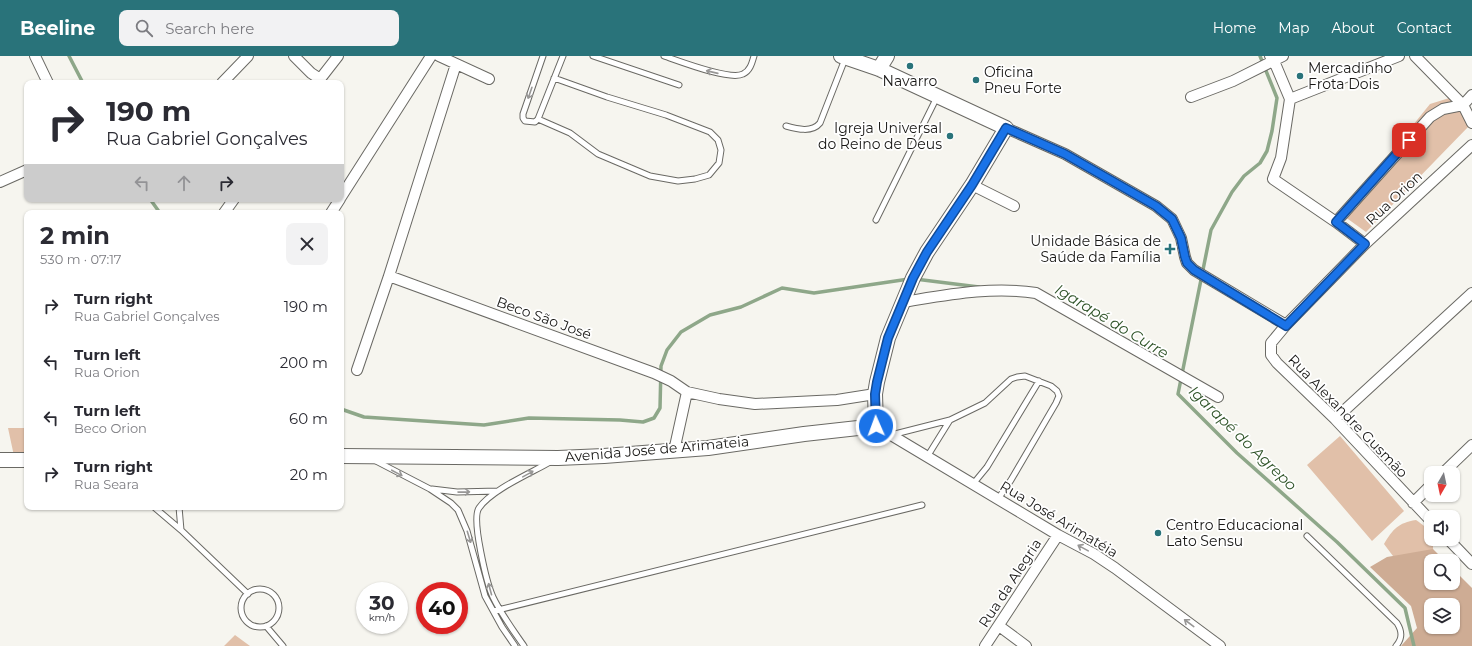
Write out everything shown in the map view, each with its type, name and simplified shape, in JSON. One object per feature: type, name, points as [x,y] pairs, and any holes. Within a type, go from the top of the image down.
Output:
[{"type":"street","points":[[35,56],[47,80]]},
{"type":"street","points":[[225,80],[248,56]]},
{"type":"street","points":[[294,56],[317,80]]},
{"type":"street","points":[[319,80],[338,56]]},
{"type":"street","points":[[344,192],[431,56]]},
{"type":"street","points":[[439,56],[489,79]]},
{"type":"street","points":[[879,69],[887,56]]},
{"type":"street","points":[[1191,98],[1233,81],[1272,59],[1283,56]]},
{"type":"street","points":[[1290,99],[1399,56]]},
{"type":"street","points":[[1415,56],[1464,105],[1472,123]]},
{"type":"street","points":[[843,57],[879,69],[1065,154],[1156,206],[1172,219],[1181,238],[1187,263],[1194,270],[1286,326]]},
{"type":"street","points":[[1272,59],[1290,99],[1281,158],[1273,179],[1336,222],[1365,244]]},
{"type":"street","points":[[357,370],[389,276],[456,64]]},
{"type":"street","points":[[1336,222],[1430,117],[1443,109],[1464,105],[1472,95]]},
{"type":"street","points":[[876,426],[875,394],[888,338],[913,278],[927,252],[972,185],[1006,128]]},
{"type":"street","name":"Rua Orion","points":[[1271,344],[1286,326],[1365,244],[1472,145]]},
{"type":"street","points":[[0,182],[24,171]]},
{"type":"street","points":[[972,185],[1014,206]]},
{"type":"street","name":"Beco São José","points":[[389,276],[654,373],[671,381],[688,392],[719,399],[755,404],[837,400],[875,394]]},
{"type":"street","points":[[903,302],[980,290],[1024,291],[1036,293],[1218,397]]},
{"type":"street","points":[[1335,419],[1472,293]]},
{"type":"street","name":"Rua Alexandre Gusmão","points":[[1271,344],[1271,355],[1277,364],[1335,419],[1424,514]]},
{"type":"street","points":[[674,451],[688,392]]},
{"type":"street","name":"Rua José Arimatéia","points":[[876,426],[1058,535],[1094,554],[1220,646]]},
{"type":"street","name":"Avenida José de Arimateia","points":[[344,456],[558,458],[604,456],[708,448],[804,434],[876,426]]},
{"type":"street","points":[[1450,466],[1472,445]]},
{"type":"street","points":[[0,459],[24,460]]},
{"type":"street","points":[[1413,502],[1424,492]]},
{"type":"street","name":"Rua da Alegria","points":[[985,646],[1058,535]]},
{"type":"street","points":[[1455,546],[1472,564]]},
{"type":"street","points":[[999,626],[1026,646]]},
{"type":"lane","points":[[543,56],[523,116],[525,120],[536,122],[538,119],[563,56]]},
{"type":"lane","points":[[593,56],[679,85]]},
{"type":"lane","points":[[664,56],[710,72],[734,76],[742,75],[749,70],[754,56]]},
{"type":"lane","points":[[786,126],[812,129],[820,123],[843,57]]},
{"type":"lane","points":[[538,119],[570,133],[598,154],[650,176],[678,181],[694,179],[709,175],[719,163],[721,150],[718,140],[710,132],[666,115],[607,97],[554,78]]},
{"type":"lane","points":[[876,220],[938,96]]},
{"type":"lane","points":[[891,435],[950,420],[979,407],[1011,379],[1017,377],[1025,376],[1051,386],[1057,391],[1059,396],[1011,480],[998,499]]},
{"type":"lane","points":[[974,484],[987,467],[1039,382]]},
{"type":"lane","points":[[927,457],[950,420]]},
{"type":"lane","points":[[365,456],[430,489],[451,503],[460,513],[469,536],[485,596],[524,646]]},
{"type":"lane","points":[[515,646],[502,627],[490,590],[477,531],[476,515],[479,507],[498,491],[558,458]]},
{"type":"lane","points":[[430,489],[458,492],[498,491]]},
{"type":"lane","points":[[496,610],[922,505]]},
{"type":"lane","points":[[158,510],[181,530],[248,594]]},
{"type":"lane","points":[[179,510],[181,530]]},
{"type":"lane","points":[[1307,536],[1397,623],[1402,636],[1396,646]]},
{"type":"lane","points":[[261,589],[268,591],[278,602],[279,609],[277,616],[273,622],[266,626],[259,627],[252,625],[242,614],[241,607],[243,600],[254,590],[261,589]]},
{"type":"lane","points":[[266,626],[283,646]]},
{"type":"shaded area","points":[[1459,95],[1469,126],[1366,232],[1341,214],[1430,104]]},
{"type":"shaded area","points":[[8,428],[24,428],[24,456],[14,456]]},
{"type":"shaded area","points":[[1340,436],[1404,511],[1372,541],[1307,465]]},
{"type":"shaded area","points":[[1416,520],[1424,526],[1424,546],[1433,546],[1433,549],[1430,554],[1424,554],[1424,561],[1405,566],[1393,556],[1384,544],[1390,534],[1400,525]]},
{"type":"shaded area","points":[[1433,549],[1438,554],[1424,554],[1424,590],[1460,590],[1460,576],[1472,588],[1472,646],[1401,646],[1417,628],[1411,606],[1370,567],[1387,557]]},
{"type":"shaded area","points":[[235,635],[250,646],[224,646]]},
{"type":"waterway","name":"Igarapé do Curre","points":[[69,56],[81,80]]},
{"type":"waterway","name":"Igarapé do Agrepo","points":[[1260,56],[1277,98],[1272,131],[1267,151],[1260,163],[1244,176],[1232,192],[1211,230],[1178,394],[1237,453],[1337,542],[1405,608],[1414,646]]},
{"type":"waterway","name":"Igarapé do Curre","points":[[152,202],[158,210]]},
{"type":"waterway","name":"Igarapé do Curre","points":[[344,410],[364,417],[484,425],[529,418],[643,422],[654,418],[660,408],[661,366],[667,350],[681,332],[710,315],[741,307],[782,288],[814,293],[909,279]]},
{"type":"waterway","name":"Igarapé do Curre","points":[[915,279],[979,287]]},
{"type":"place","name":"Navarro","points":[[910,66]]},
{"type":"place","name":"Mercadinho Frota Dois","points":[[1300,76]]},
{"type":"place","name":"Oficina Pneu Forte","points":[[976,80]]},
{"type":"place","name":"Igreja Universal do Reino de Deus","points":[[950,136]]},
{"type":"place","name":"Unidade Básica de Saúde da Família","points":[[1170,249]]},
{"type":"place","name":"Centro Educacional Lato Sensu","points":[[1158,533]]},
{"type":"route","points":[[876,426],[875,394],[877,382],[888,338],[913,278],[927,252],[972,185],[1006,128],[1065,154],[1156,206],[1172,219],[1179,231],[1187,263],[1194,270],[1286,326],[1365,244],[1336,222],[1409,140]]}]
